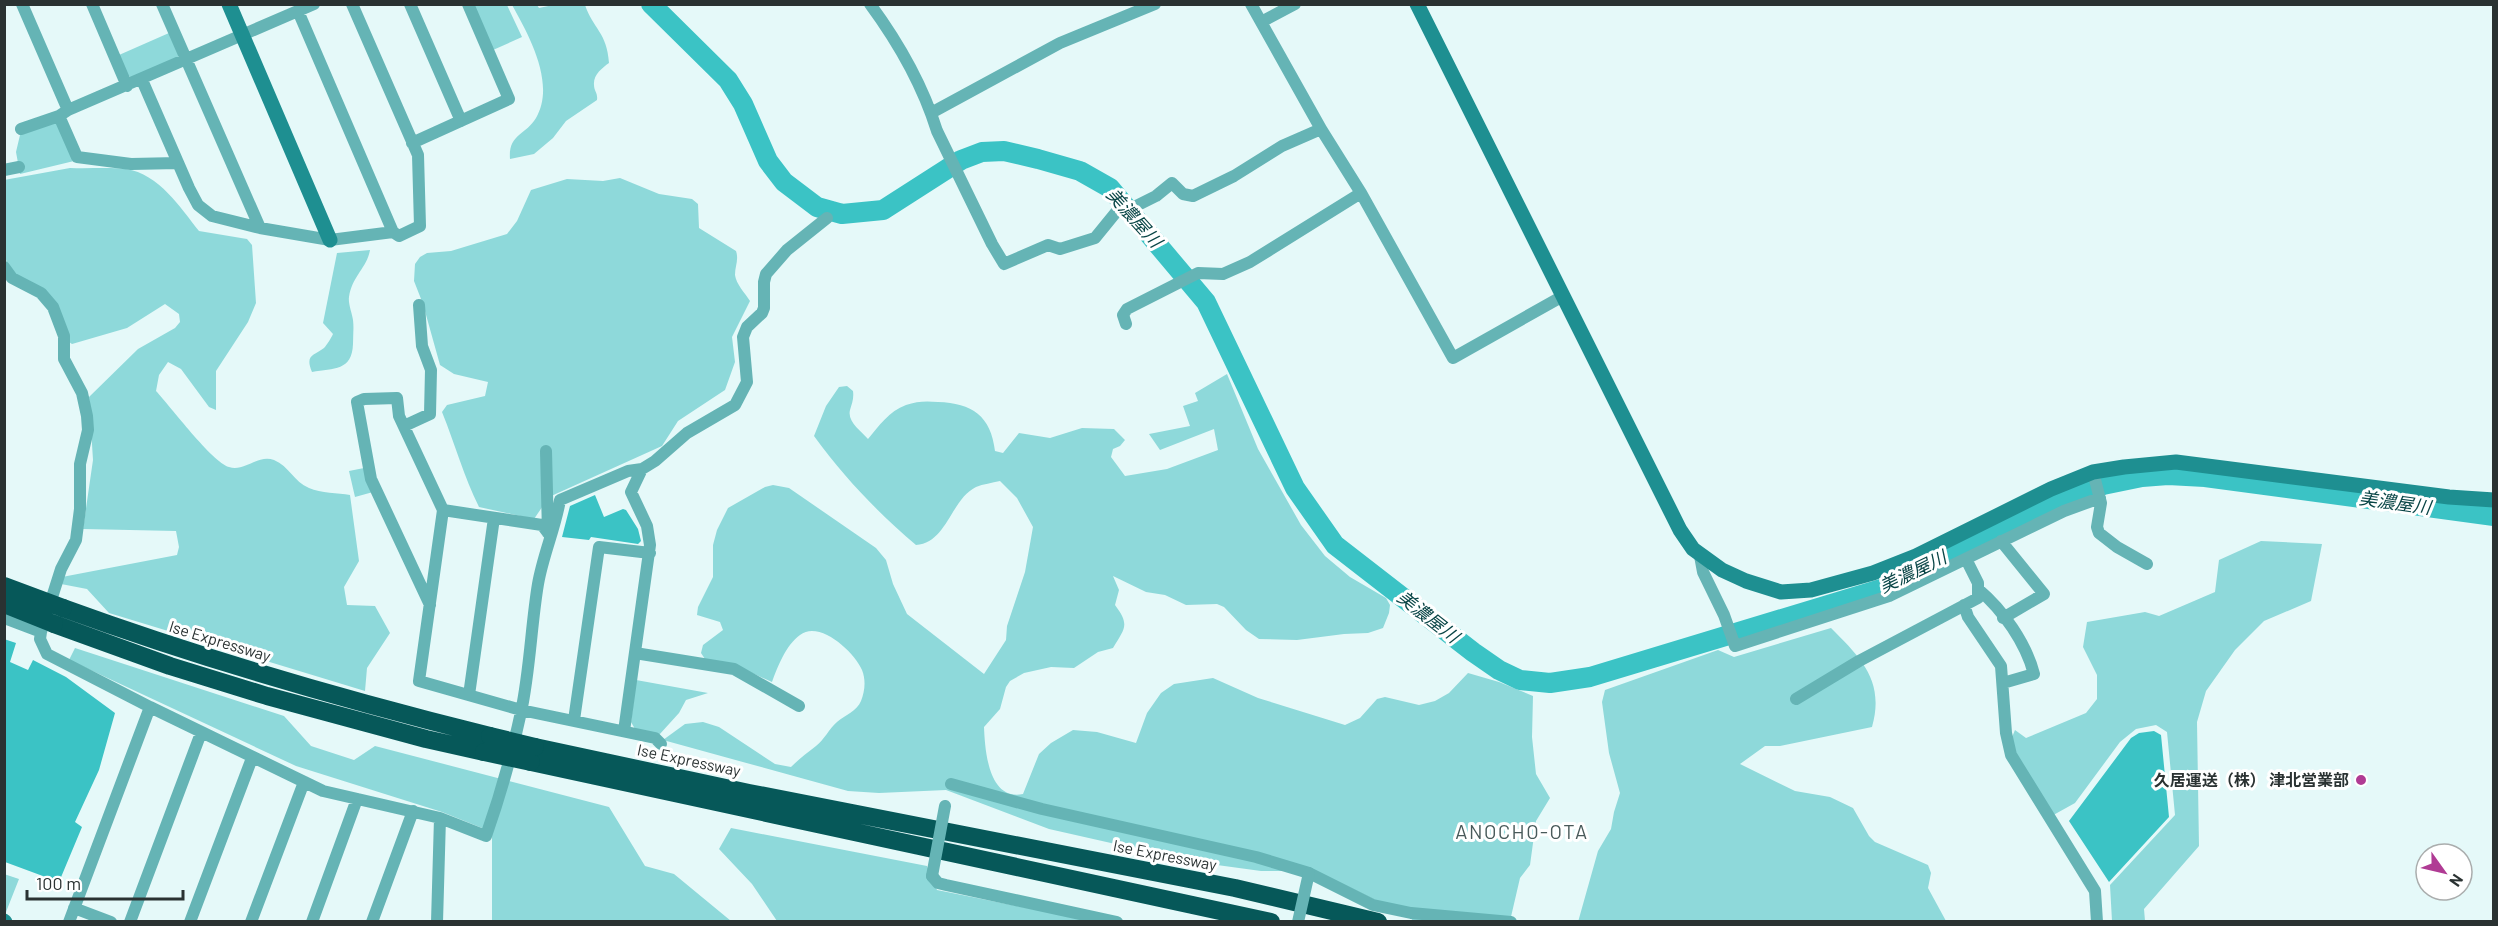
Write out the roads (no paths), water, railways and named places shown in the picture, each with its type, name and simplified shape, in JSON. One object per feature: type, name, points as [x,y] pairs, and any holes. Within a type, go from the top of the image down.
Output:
[{"type":"highway","name":"Ise Expressway","points":[[4,586],[176,649],[487,744],[1271,921]]},
{"type":"highway","name":"Ise Expressway","points":[[4,604],[48,628],[256,693],[426,739],[487,744]]},
{"type":"highway","name":"Ise Expressway","points":[[533,754],[749,793],[1235,888],[1378,921]]},
{"type":"street","points":[[22,4],[64,113],[77,156],[130,164],[178,163]]},
{"type":"street","points":[[92,4],[127,86]]},
{"type":"street","points":[[162,4],[260,228]]},
{"type":"street","points":[[229,4],[330,240]]},
{"type":"street","points":[[21,129],[142,80],[314,4]]},
{"type":"street","points":[[298,11],[393,232],[399,236],[420,226],[420,162],[352,4]]},
{"type":"street","points":[[410,4],[461,121]]},
{"type":"street","points":[[412,143],[509,99],[468,4]]},
{"type":"street","points":[[870,4],[893,37],[932,113],[937,131],[960,174],[992,244],[1004,264],[1048,245],[1060,249],[1095,238],[1117,211],[1121,210]]},
{"type":"street","points":[[932,113],[1060,42],[1155,4]]},
{"type":"street","points":[[1251,4],[1321,129],[1362,193],[1453,358],[1563,296]]},
{"type":"street","points":[[1261,22],[1296,4]]},
{"type":"street","points":[[1417,4],[1680,530],[1700,556],[1722,570],[1746,581],[1781,592],[1811,590],[1873,573],[1916,556],[2051,489],[2093,474],[2176,462],[2449,497],[2493,500]]},
{"type":"street","points":[[142,80],[178,163],[198,205],[204,211],[225,221],[330,240],[393,232]]},
{"type":"street","points":[[1136,206],[1156,196],[1172,183],[1183,194],[1193,196],[1234,176],[1282,146],[1321,129]]},
{"type":"street","points":[[4,170],[19,167]]},
{"type":"street","points":[[1126,324],[1123,315],[1126,309],[1198,273],[1223,274],[1250,262],[1362,193]]},
{"type":"street","points":[[548,536],[555,527],[560,500],[628,471],[642,469],[655,461],[687,433],[739,401],[747,382],[743,337],[747,327],[762,313],[764,308],[766,274],[787,250],[827,218]]},
{"type":"street","points":[[4,267],[12,278],[41,293],[53,307],[64,336],[64,359],[82,393],[87,416],[88,430],[80,464],[80,509],[76,540],[61,569],[48,628],[40,639],[47,654],[201,733],[323,791],[440,818],[486,836],[499,799],[521,710],[538,582],[548,536],[546,451]]},
{"type":"street","points":[[404,426],[430,414],[431,370],[422,346],[419,305]]},
{"type":"street","points":[[430,605],[371,479],[357,402],[364,399],[397,398],[399,416],[443,510],[430,605],[419,681],[521,710],[655,738],[661,744]]},
{"type":"street","points":[[624,731],[650,553],[649,534],[631,492],[642,469]]},
{"type":"street","points":[[2093,474],[2101,503],[2097,527],[2101,536],[2146,564]]},
{"type":"street","points":[[1700,556],[1703,572],[1735,646],[1888,596],[2064,511],[2099,497]]},
{"type":"street","points":[[443,510],[542,525],[548,536]]},
{"type":"street","points":[[469,695],[494,518]]},
{"type":"street","points":[[2001,541],[2044,594],[2003,618]]},
{"type":"street","points":[[574,720],[599,547],[650,553]]},
{"type":"street","points":[[1796,699],[1859,661],[1978,598],[1978,583],[1966,560]]},
{"type":"street","points":[[1978,589],[2003,618],[2030,658],[2034,674],[2003,683]]},
{"type":"street","points":[[1964,605],[1968,617],[2001,666],[2010,755],[2095,891],[2097,921]]},
{"type":"street","points":[[4,618],[48,628]]},
{"type":"street","points":[[635,653],[734,669],[799,706]]},
{"type":"street","points":[[69,921],[150,707]]},
{"type":"street","points":[[130,921],[201,733]]},
{"type":"street","points":[[190,921],[252,758]]},
{"type":"street","points":[[251,921],[304,782]]},
{"type":"street","points":[[951,784],[1041,809],[1256,857],[1309,873],[1373,904],[1411,913],[1511,921]]},
{"type":"street","points":[[312,921],[357,799]]},
{"type":"street","points":[[945,806],[932,876],[938,883],[1117,921]]},
{"type":"street","points":[[372,921],[413,811]]},
{"type":"street","points":[[437,921],[440,818]]},
{"type":"street","points":[[1298,921],[1309,873]]},
{"type":"street","points":[[74,908],[111,921]]},
{"type":"waterway","name":"美濃屋川","points":[[651,4],[728,80],[743,104],[768,161],[784,182],[817,207],[842,214],[883,210],[961,160],[982,152],[1004,151],[1038,159],[1080,171],[1110,188],[1206,302],[1295,488],[1335,545],[1473,652],[1499,670],[1520,680],[1550,683],[1590,677],[1884,588],[2040,508],[2103,485],[2142,477],[2168,475],[2205,477],[2494,516]]},
{"type":"place","name":"久居運送（株） 津北営業部","points":[[2361,780]]},
{"type":"district","name":"ANOCHO-OTA","points":[[1522,832]]}]
